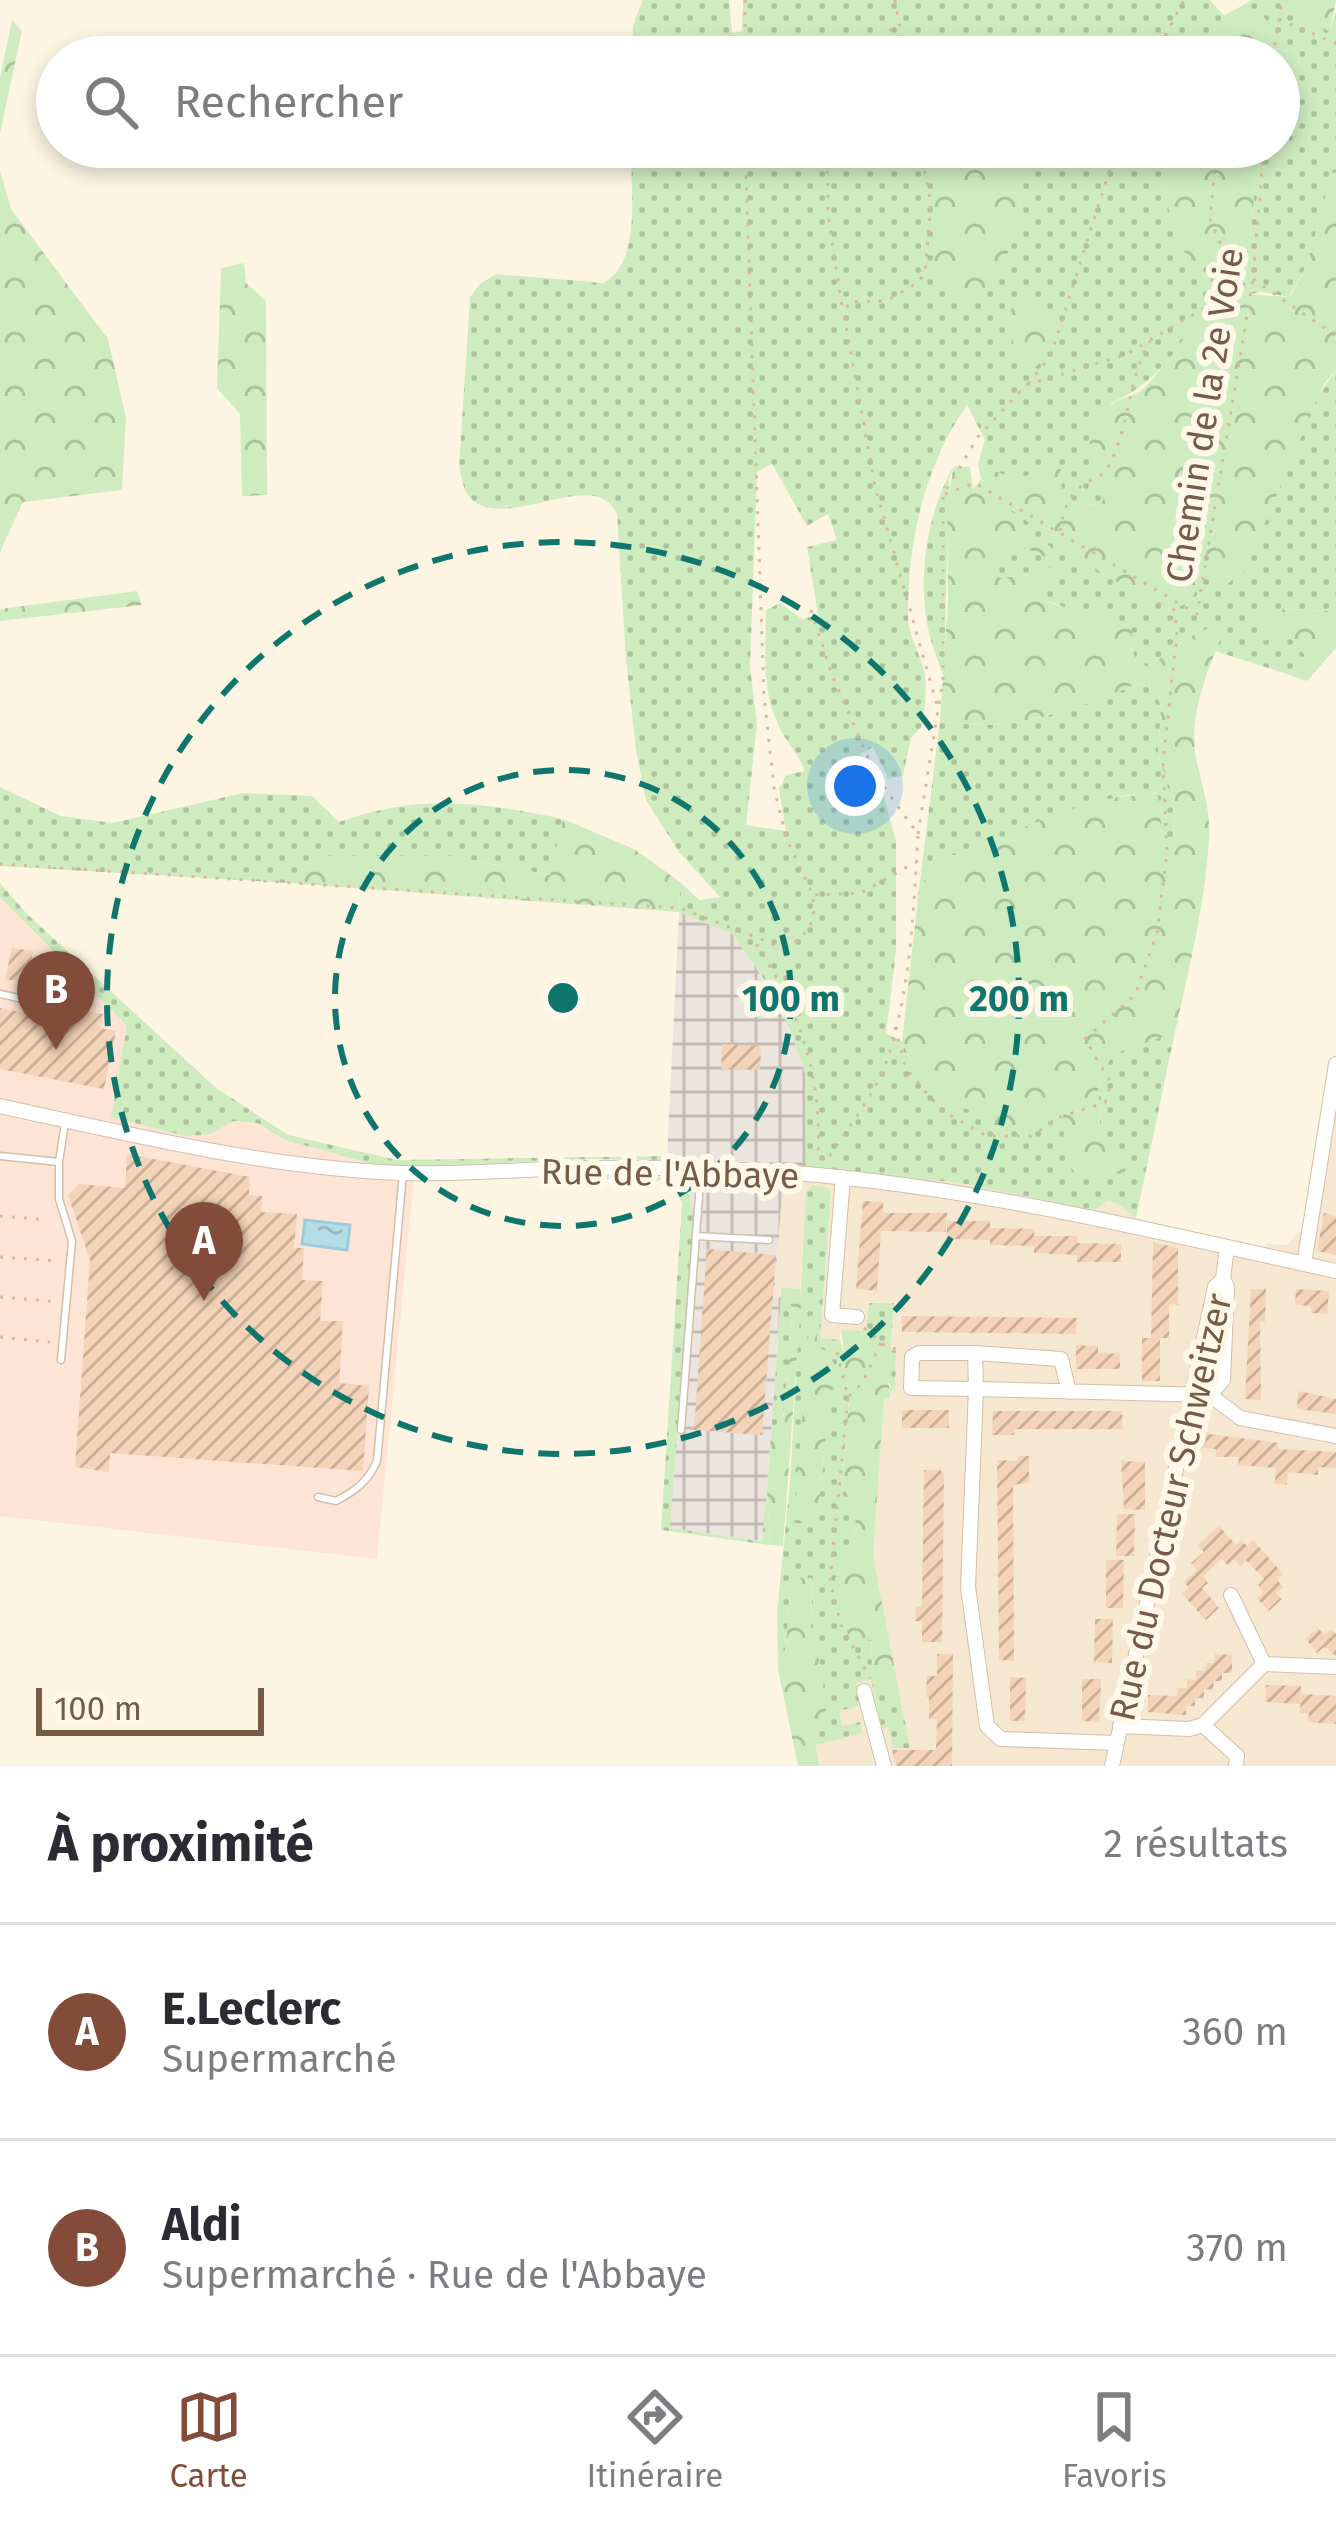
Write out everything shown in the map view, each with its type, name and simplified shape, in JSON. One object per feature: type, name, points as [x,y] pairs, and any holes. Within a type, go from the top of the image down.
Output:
[{"type":"street","points":[[1304,1264],[1336,1064]]},
{"type":"street","name":"Rue de l'Abbaye","points":[[0,1106],[282,1163],[403,1173],[582,1168],[819,1175],[966,1192],[1163,1229],[1336,1271]]},
{"type":"street","points":[[843,1177],[832,1315],[857,1317]]},
{"type":"street","name":"Rue du Docteur Schweitzer","points":[[1112,1766],[1190,1395],[1227,1247]]},
{"type":"street","points":[[1210,1395],[1223,1380],[1227,1287],[1222,1279]]},
{"type":"street","points":[[1069,1392],[1061,1359],[975,1353],[912,1357],[911,1388],[976,1389],[1069,1392],[1210,1395],[1240,1418],[1336,1436]]},
{"type":"street","points":[[975,1353],[968,1587],[987,1726],[1001,1739],[1117,1743]]},
{"type":"street","points":[[1231,1595],[1264,1664]]},
{"type":"street","points":[[1120,1726],[1189,1729],[1203,1724],[1264,1664],[1336,1667]]},
{"type":"street","points":[[864,1691],[884,1766]]},
{"type":"street","points":[[1203,1724],[1237,1756],[1236,1766]]},
{"type":"lane","points":[[0,994],[64,1008]]},
{"type":"lane","points":[[61,1360],[72,1241],[59,1199],[65,1120]]},
{"type":"lane","points":[[0,1156],[59,1162]]},
{"type":"lane","points":[[681,1430],[701,1170]]},
{"type":"lane","points":[[318,1497],[336,1501],[355,1491],[377,1461],[403,1173]]},
{"type":"lane","points":[[696,1236],[770,1240]]},
{"type":"path","points":[[745,0],[745,36]]},
{"type":"path","points":[[895,0],[901,36]]},
{"type":"path","points":[[1165,36],[1184,0]]},
{"type":"path","points":[[1276,36],[1282,0]]},
{"type":"path","points":[[1279,19],[1336,44]]},
{"type":"path","points":[[885,36],[898,21]]},
{"type":"path","points":[[0,864],[680,908],[781,947],[801,938],[814,919],[813,896],[782,823],[764,696],[746,168]]},
{"type":"path","points":[[827,168],[828,214],[875,485],[938,711]]},
{"type":"path","points":[[844,315],[849,302],[886,301],[919,282],[925,272],[931,204],[924,168]]},
{"type":"path","points":[[818,1158],[827,1160],[881,1075],[895,1027],[938,711],[943,655],[943,495],[978,436],[1051,355],[1110,168]]},
{"type":"path","points":[[1215,168],[1210,219],[1224,252],[1224,268],[1242,268],[1235,290]]},
{"type":"path","name":"Chemin de la 2e Voie","points":[[943,495],[975,483],[1197,614],[1253,279],[1262,168]]},
{"type":"path","points":[[1027,385],[1125,355],[1253,279],[1336,336]]},
{"type":"path","points":[[1059,532],[1065,506],[1079,488],[1106,473],[1120,442],[1140,359],[1151,339]]},
{"type":"path","points":[[895,1027],[906,1069],[942,1111],[987,1136],[1031,1136],[1062,1116],[1106,1103],[1111,1083],[1085,1040],[1135,995],[1157,933],[1167,853],[1163,763],[1177,632],[1172,599]]},
{"type":"path","points":[[811,610],[832,675],[876,776],[918,835]]},
{"type":"path","points":[[813,896],[861,893],[916,862]]},
{"type":"path","points":[[750,934],[775,972],[816,1078],[819,1175]]},
{"type":"path","points":[[0,1216],[48,1220]]},
{"type":"path","points":[[0,1257],[60,1261]]},
{"type":"path","points":[[0,1297],[68,1303]]},
{"type":"path","points":[[857,1317],[881,1343],[912,1357]]},
{"type":"path","points":[[0,1337],[63,1342]]},
{"type":"path","points":[[848,1397],[863,1382],[881,1343]]},
{"type":"path","points":[[836,1352],[848,1397],[830,1581],[841,1625],[870,1678],[864,1691]]},
{"type":"shaded area","points":[[0,897],[128,1027],[210,1134],[234,1121],[257,1123],[285,1140],[415,1167],[377,1559],[0,1516]]},
{"type":"shaded area","points":[[679,912],[732,934],[789,1026],[805,1073],[806,1167],[784,1166],[774,1297],[781,1298],[763,1541],[669,1528],[694,1212],[680,1184],[666,1177]]},
{"type":"shaded area","points":[[1336,1068],[1336,1766],[819,1766],[814,1745],[842,1726],[838,1711],[860,1705],[856,1683],[872,1680],[882,1727],[888,1726],[910,1747],[873,1556],[884,1398],[895,1390],[896,1352],[890,1350],[894,1304],[869,1303],[866,1332],[841,1330],[840,1340],[820,1339],[828,1188],[806,1193],[800,1289],[781,1287],[781,1298],[774,1298],[784,1165],[961,1183],[1094,1210],[1107,1201],[1137,1218],[1230,1243],[1287,1245],[1304,1226]]},
{"type":"green space","points":[[643,0],[729,0],[732,33],[742,31],[743,0],[1210,0],[1224,16],[1252,0],[1287,0],[1288,7],[1330,31],[1336,11],[1336,158],[1307,265],[1289,297],[1262,292],[1244,295],[1257,168],[1300,168],[1300,36],[633,36]]},
{"type":"green space","points":[[1287,0],[1336,0],[1330,32],[1287,7]]},
{"type":"green space","points":[[1246,10],[1263,15],[1274,36],[1217,36]]},
{"type":"green space","points":[[12,20],[22,31],[0,133],[0,77]]},
{"type":"green space","points":[[1336,158],[1336,370],[1324,384],[1244,572],[1227,584],[1217,579],[1211,555],[1205,553],[1195,593],[1177,607],[1137,593],[1044,534],[995,495],[982,480],[978,464],[1017,480],[1048,466],[1061,469],[1062,496],[1080,504],[1098,505],[1104,499],[1089,464],[1094,428],[1109,406],[1142,390],[1170,358],[1199,311],[1213,271],[1180,249],[1161,168],[1257,168],[1244,294],[1290,297],[1307,265]]},
{"type":"green space","points":[[631,168],[938,168],[933,174],[936,218],[966,308],[1001,273],[1020,216],[1021,168],[1161,168],[1167,204],[1213,271],[1199,312],[1177,349],[1148,381],[1111,403],[1104,499],[1099,505],[1061,496],[1061,470],[1048,466],[1017,480],[978,464],[985,440],[967,405],[929,479],[911,560],[908,623],[925,677],[923,725],[911,738],[903,776],[888,778],[873,747],[860,754],[884,797],[896,841],[896,952],[886,1033],[902,1042],[920,1079],[971,1110],[993,1131],[1032,1131],[1064,1113],[1064,1152],[1104,1172],[1131,1162],[1100,1129],[1098,1087],[1112,1054],[1175,1032],[1136,1218],[1108,1201],[1094,1210],[961,1183],[806,1167],[805,1073],[789,1026],[732,934],[679,912],[680,882],[699,900],[720,897],[679,852],[646,800],[626,660],[617,514],[605,500],[588,495],[501,509],[482,506],[467,494],[459,467],[470,297],[496,274],[603,283],[624,259]],"holes":[[[772,464],[807,526],[828,514],[837,540],[807,547],[818,615],[802,619],[780,603],[766,610],[772,709],[805,771],[786,775],[779,789],[786,831],[746,825],[757,723],[750,667],[757,472]]]},
{"type":"green space","points":[[938,168],[1022,168],[1020,216],[1001,273],[966,308],[942,288],[933,269],[933,174]]},
{"type":"green space","points":[[0,171],[11,209],[108,339],[126,418],[122,490],[23,502],[0,552]]},
{"type":"green space","points":[[244,263],[246,283],[266,301],[267,495],[242,496],[240,414],[217,388],[221,268]]},
{"type":"green space","points":[[1031,297],[1049,313],[1053,337],[1037,366],[1019,366],[1009,326],[1013,300]]},
{"type":"green space","points":[[1336,370],[1336,611],[1273,609],[1307,658],[1287,674],[1215,651],[1223,633],[1184,640],[1152,665],[1134,660],[1132,631],[1044,600],[1044,587],[1030,575],[999,578],[993,561],[1023,547],[1050,547],[973,489],[981,480],[1012,510],[1065,548],[1211,555]]},
{"type":"green space","points":[[954,466],[949,479],[944,678],[927,623],[925,563],[932,522]]},
{"type":"green space","points":[[954,466],[970,467],[973,489],[1051,547],[1046,557],[1023,547],[993,561],[999,578],[1030,575],[1054,566],[1061,571],[1044,587],[1044,600],[1122,624],[1132,631],[1134,660],[1152,665],[1209,628],[1223,632],[1195,726],[1209,840],[1200,912],[1175,1032],[1112,1055],[1098,1087],[1100,1128],[1132,1163],[1121,1174],[1104,1172],[1092,1181],[1075,1175],[1064,1152],[1063,1114],[1032,1131],[993,1131],[971,1110],[947,1106],[920,1079],[902,1042],[918,897],[933,858],[1073,808],[1129,796],[1158,796],[1162,843],[1175,848],[1174,798],[1158,755],[1161,707],[1151,681],[1033,719],[978,725],[940,720],[948,602],[947,502]]},
{"type":"green space","points":[[137,591],[142,605],[0,621],[0,609]]},
{"type":"green space","points":[[1273,609],[1336,611],[1336,648],[1307,681],[1287,674],[1307,658],[1290,638],[1260,641],[1256,621]]},
{"type":"green space","points":[[1152,681],[1161,707],[1158,755],[1174,798],[1175,849],[1162,843],[1134,794],[1083,806],[985,844],[933,858],[918,897],[940,720],[978,725],[1033,719]]},
{"type":"green space","points":[[0,787],[61,816],[113,823],[243,793],[312,796],[339,822],[396,807],[450,803],[563,819],[551,875],[450,856],[315,856],[288,883],[0,866]]},
{"type":"green space","points":[[563,819],[634,849],[680,882],[679,912],[288,883],[315,856],[450,856],[550,875]]},
{"type":"green space","points":[[0,883],[28,915],[215,1087],[288,1135],[397,1160],[667,1156],[667,1160],[373,1164],[285,1140],[257,1123],[234,1121],[210,1134],[186,1136],[111,1117],[127,1026],[0,897]]},
{"type":"green space","points":[[671,1177],[689,1196],[694,1212],[670,1528],[762,1541],[767,1488],[770,1545],[661,1530],[682,1203],[674,1186],[661,1181],[563,1178]]},
{"type":"green space","points":[[812,1185],[828,1188],[831,1194],[820,1338],[840,1340],[847,1365],[835,1366],[817,1347],[817,1318],[794,1523],[817,1520],[831,1390],[850,1386],[842,1483],[856,1514],[853,1551],[835,1579],[871,1639],[872,1668],[884,1695],[901,1701],[910,1748],[893,1748],[888,1727],[882,1728],[871,1680],[856,1683],[861,1705],[839,1711],[842,1726],[860,1722],[862,1733],[815,1745],[819,1766],[810,1766],[822,1671],[811,1630],[812,1578],[791,1579],[786,1647],[778,1670],[777,1613],[790,1482],[806,1192]]},
{"type":"green space","points":[[781,1287],[800,1289],[801,1303],[783,1546],[770,1545],[767,1488],[771,1435],[782,1430],[793,1307],[781,1298]]},
{"type":"green space","points":[[781,1298],[793,1307],[782,1431],[771,1435]]},
{"type":"green space","points":[[869,1303],[894,1303],[890,1350],[896,1351],[895,1390],[890,1391],[890,1384],[873,1370],[872,1347],[860,1345]]},
{"type":"green space","points":[[810,1315],[817,1317],[817,1346],[829,1353],[835,1366],[846,1365],[841,1330],[862,1331],[860,1345],[879,1344],[890,1350],[887,1364],[873,1369],[887,1380],[890,1398],[884,1399],[873,1556],[901,1701],[884,1696],[872,1668],[871,1640],[848,1635],[835,1579],[853,1551],[856,1514],[842,1483],[850,1386],[831,1390],[817,1521],[794,1524]]},
{"type":"green space","points":[[791,1578],[812,1578],[811,1630],[822,1671],[826,1711],[810,1766],[798,1766],[778,1670],[786,1647]]},
{"type":"water","points":[[305,1220],[350,1225],[347,1250],[302,1244]]},
{"type":"building","points":[[12,948],[33,951],[28,983],[5,979]]},
{"type":"building","points":[[0,1008],[75,1023],[78,1009],[103,1014],[101,1028],[116,1031],[104,1089],[0,1069]]},
{"type":"building","points":[[722,1044],[761,1046],[760,1070],[721,1069]]},
{"type":"building","points":[[127,1154],[250,1177],[249,1195],[262,1196],[261,1212],[297,1214],[294,1248],[304,1248],[302,1280],[323,1281],[320,1321],[343,1321],[339,1383],[369,1386],[363,1471],[110,1453],[109,1472],[75,1467],[90,1260],[68,1195],[79,1184],[125,1188]]},
{"type":"building","points":[[863,1201],[883,1202],[883,1213],[947,1213],[946,1232],[881,1231],[877,1291],[856,1289]]},
{"type":"building","points":[[1324,1213],[1336,1216],[1336,1255],[1317,1251]]},
{"type":"building","points":[[947,1221],[990,1221],[990,1228],[1034,1229],[1034,1236],[1077,1236],[1077,1243],[1121,1244],[1121,1262],[1077,1262],[1077,1255],[1034,1253],[1034,1246],[947,1239]]},
{"type":"building","points":[[1153,1242],[1178,1248],[1178,1305],[1169,1304],[1169,1338],[1151,1338]]},
{"type":"building","points":[[707,1249],[776,1255],[762,1435],[694,1430]]},
{"type":"building","points":[[1251,1289],[1266,1289],[1265,1322],[1260,1321],[1261,1400],[1245,1399]]},
{"type":"building","points":[[1296,1289],[1329,1291],[1327,1314],[1295,1305]]},
{"type":"building","points":[[902,1316],[1077,1318],[1076,1334],[902,1332]]},
{"type":"building","points":[[1142,1338],[1160,1338],[1160,1381],[1142,1381]]},
{"type":"building","points":[[1076,1345],[1120,1354],[1120,1369],[1076,1369]]},
{"type":"building","points":[[1298,1391],[1336,1399],[1336,1414],[1297,1409]]},
{"type":"building","points":[[902,1410],[949,1410],[949,1428],[902,1428]]},
{"type":"building","points":[[993,1411],[1122,1411],[1123,1429],[1014,1429],[1014,1435],[992,1435]]},
{"type":"building","points":[[1201,1433],[1278,1443],[1278,1449],[1336,1452],[1336,1468],[1318,1467],[1318,1475],[1288,1472],[1287,1485],[1275,1484],[1276,1468],[1238,1465],[1239,1457],[1216,1457],[1216,1449],[1200,1448]]},
{"type":"building","points":[[1017,1456],[1029,1456],[1029,1482],[1013,1485],[1014,1661],[999,1660],[997,1460],[1017,1461]]},
{"type":"building","points":[[1121,1461],[1145,1462],[1145,1510],[1124,1509]]},
{"type":"building","points":[[924,1470],[941,1470],[944,1476],[942,1642],[922,1642],[922,1621],[915,1621],[916,1607],[922,1607]]},
{"type":"building","points":[[1117,1514],[1135,1514],[1134,1556],[1116,1556]]},
{"type":"building","points":[[1219,1526],[1236,1545],[1241,1540],[1247,1546],[1253,1540],[1283,1574],[1277,1580],[1283,1587],[1276,1593],[1282,1599],[1269,1611],[1257,1598],[1264,1579],[1246,1560],[1240,1566],[1234,1559],[1228,1565],[1222,1559],[1203,1576],[1208,1583],[1202,1588],[1219,1608],[1206,1620],[1182,1594],[1189,1588],[1184,1582],[1197,1570],[1191,1563],[1204,1552],[1198,1545]]},
{"type":"building","points":[[1106,1560],[1124,1560],[1123,1608],[1106,1608]]},
{"type":"building","points":[[1095,1619],[1113,1619],[1112,1663],[1094,1662]]},
{"type":"building","points":[[1318,1628],[1324,1635],[1331,1629],[1336,1634],[1336,1656],[1324,1647],[1317,1653],[1306,1639]]},
{"type":"building","points":[[937,1654],[953,1654],[952,1766],[896,1766],[892,1750],[936,1750],[937,1719],[929,1719],[926,1697],[927,1676],[937,1676]]},
{"type":"building","points":[[1215,1654],[1232,1655],[1232,1673],[1222,1673],[1222,1681],[1214,1681],[1213,1690],[1204,1689],[1204,1698],[1195,1698],[1195,1706],[1186,1706],[1186,1715],[1148,1712],[1148,1695],[1177,1696],[1178,1688],[1187,1688],[1187,1679],[1196,1680],[1196,1671],[1205,1671],[1206,1663],[1214,1663]]},
{"type":"building","points":[[1010,1677],[1026,1678],[1025,1721],[1010,1721]]},
{"type":"building","points":[[1082,1679],[1101,1679],[1099,1722],[1082,1721]]},
{"type":"building","points":[[1266,1685],[1301,1686],[1300,1704],[1266,1702]]},
{"type":"building","points":[[1301,1694],[1336,1696],[1336,1724],[1308,1722],[1309,1713],[1300,1713]]},
{"type":"place","name":"Aldi","points":[[56,1050]]},
{"type":"place","name":"E.Leclerc","points":[[204,1301]]}]
